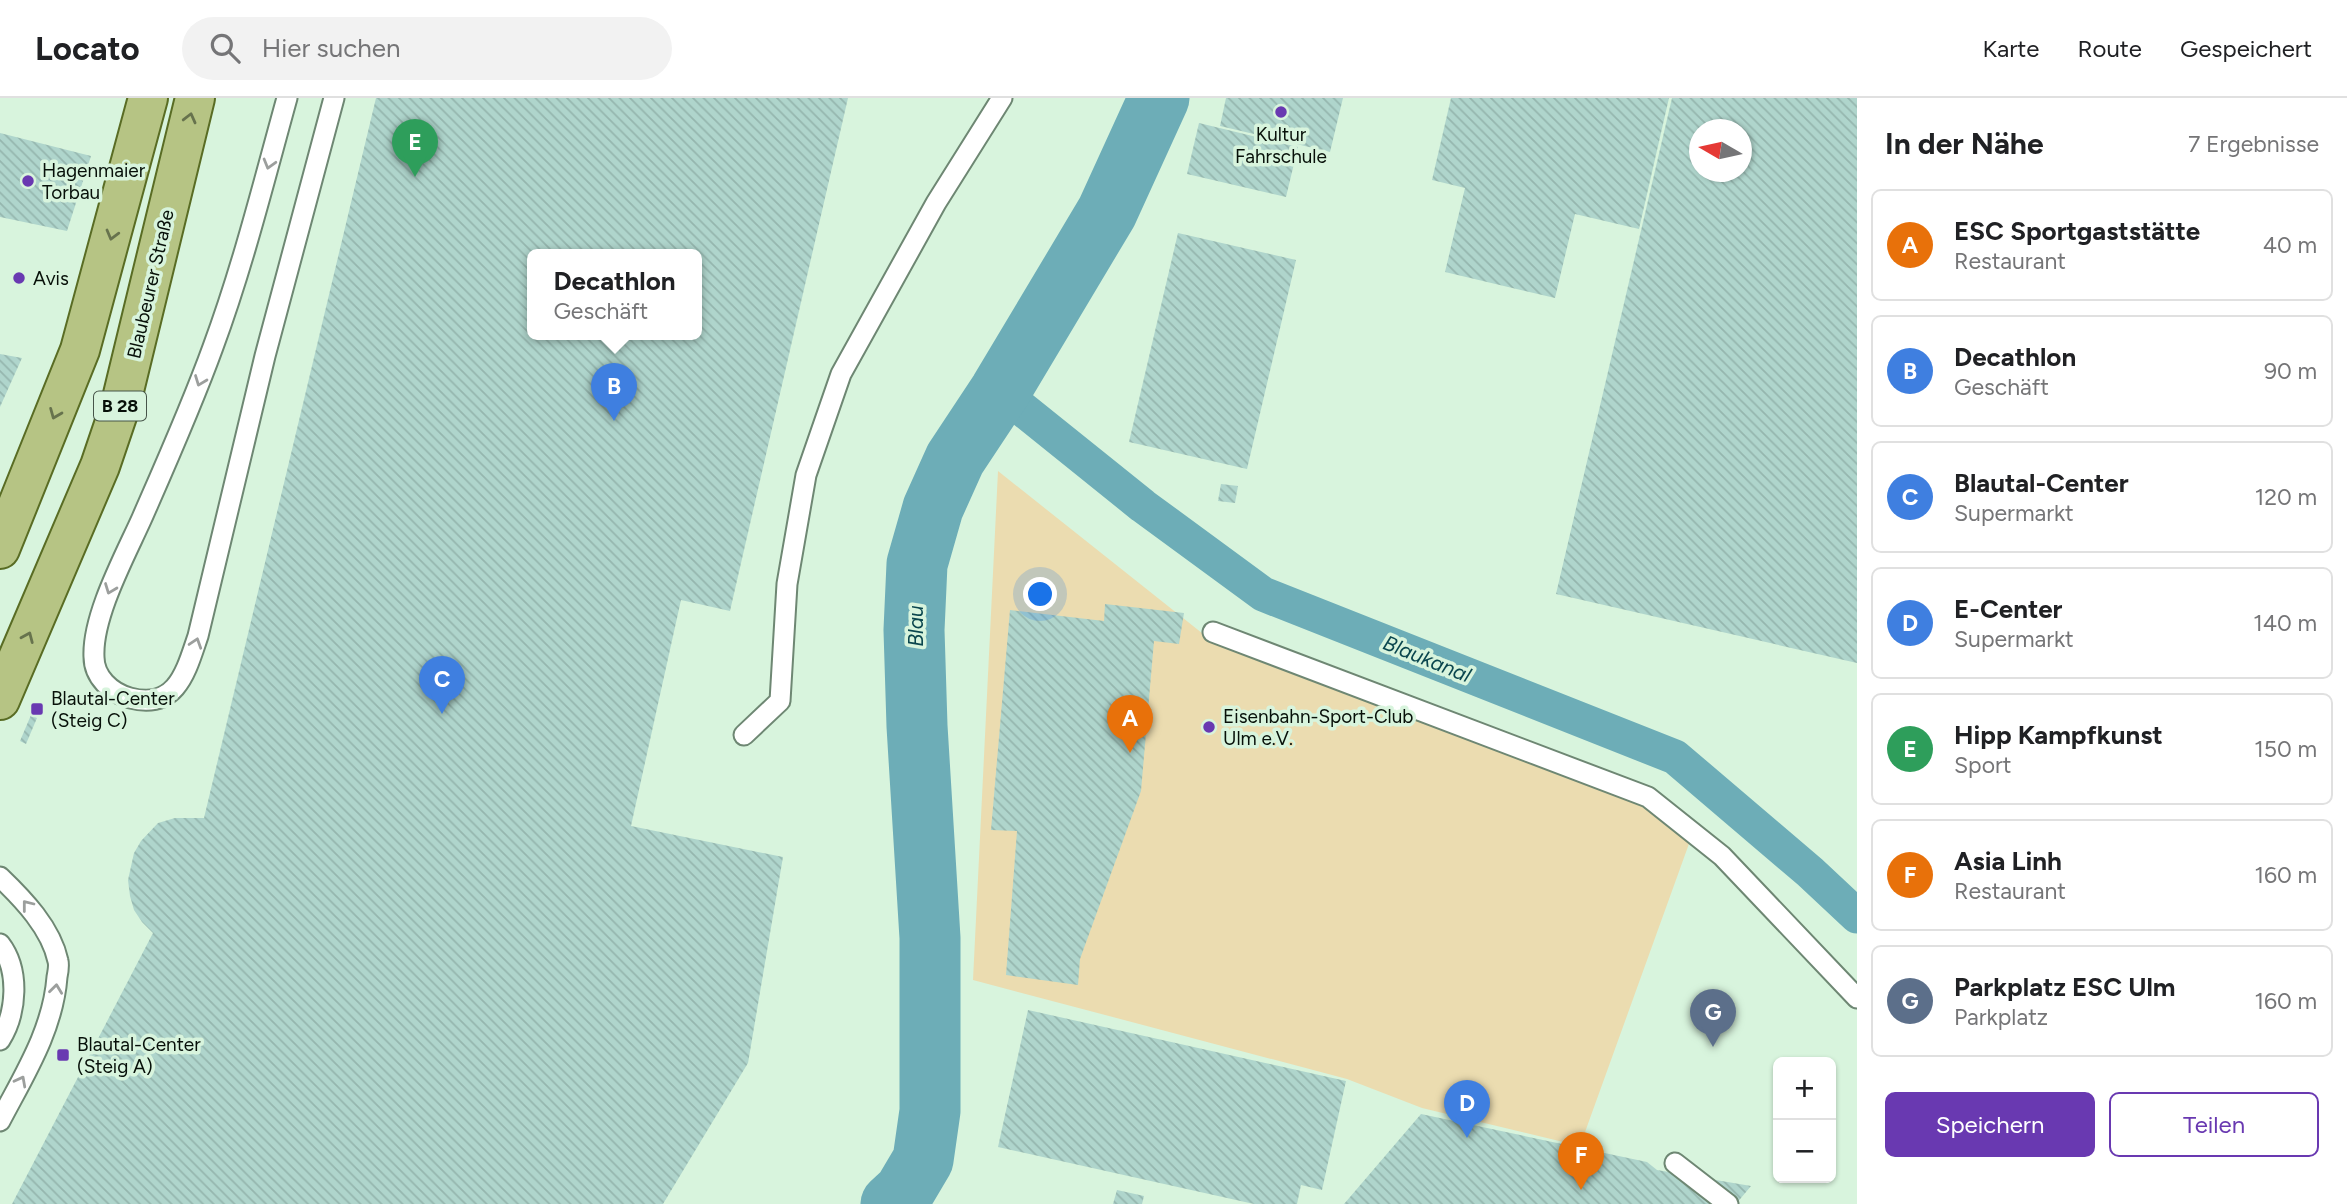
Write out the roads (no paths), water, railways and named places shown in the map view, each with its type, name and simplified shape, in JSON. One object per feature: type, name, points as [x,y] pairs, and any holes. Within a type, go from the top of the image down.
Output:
[{"type":"main road","name":"B 28","points":[[0,549],[80,350],[148,150],[148,98]]},
{"type":"main road","name":"Blaubeurer Straße","points":[[0,700],[100,466],[131,364],[195,98]]},
{"type":"main road","points":[[80,350],[131,364]]},
{"type":"lane","points":[[287,98],[214,344],[186,418],[108,592],[97,631],[93,659],[100,679],[129,698],[146,699],[173,692],[186,672],[198,636],[265,356],[334,98]]},
{"type":"lane","points":[[744,735],[780,701],[788,584],[806,475],[841,374],[936,203],[1002,98]]},
{"type":"lane","points":[[148,150],[171,193]]},
{"type":"lane","points":[[1213,632],[1648,797],[1722,856],[1857,998]]},
{"type":"lane","points":[[0,877],[21,898],[49,937],[58,962],[56,996],[42,1041],[0,1121]]},
{"type":"lane","points":[[0,944],[13,977],[12,1009],[0,1040]]},
{"type":"lane","points":[[1675,1163],[1728,1204]]},
{"type":"waterway","name":"Blau","points":[[891,1204],[904,1192],[923,1160],[930,1111],[930,938],[914,630],[917,564],[933,508],[955,459],[1000,391],[1107,212],[1159,98]]},
{"type":"waterway","name":"Blaukanal","points":[[1000,391],[1143,506],[1263,594],[1675,757],[1810,872],[1857,916]]},
{"type":"place","name":"Kultur Fahrschule","points":[[1281,112]]},
{"type":"place","name":"Hipp Kampfkunst","points":[[415,177]]},
{"type":"place","name":"Hagenmaier Torbau","points":[[28,181]]},
{"type":"place","name":"Avis","points":[[19,278]]},
{"type":"place","name":"Decathlon","points":[[614,421]]},
{"type":"place","name":"Blautal-Center (Steig C)","points":[[37,709]]},
{"type":"place","name":"Blautal-Center","points":[[442,714]]},
{"type":"place","name":"Eisenbahn-Sport-Club Ulm e.V.","points":[[1209,727]]},
{"type":"place","name":"ESC Sportgaststätte","points":[[1130,753]]},
{"type":"place","name":"Parkplatz ESC Ulm","points":[[1713,1047]]},
{"type":"place","name":"Blautal-Center (Steig A)","points":[[63,1055]]},
{"type":"place","name":"E-Center","points":[[1467,1138]]},
{"type":"place","name":"Asia Linh","points":[[1581,1190]]}]
